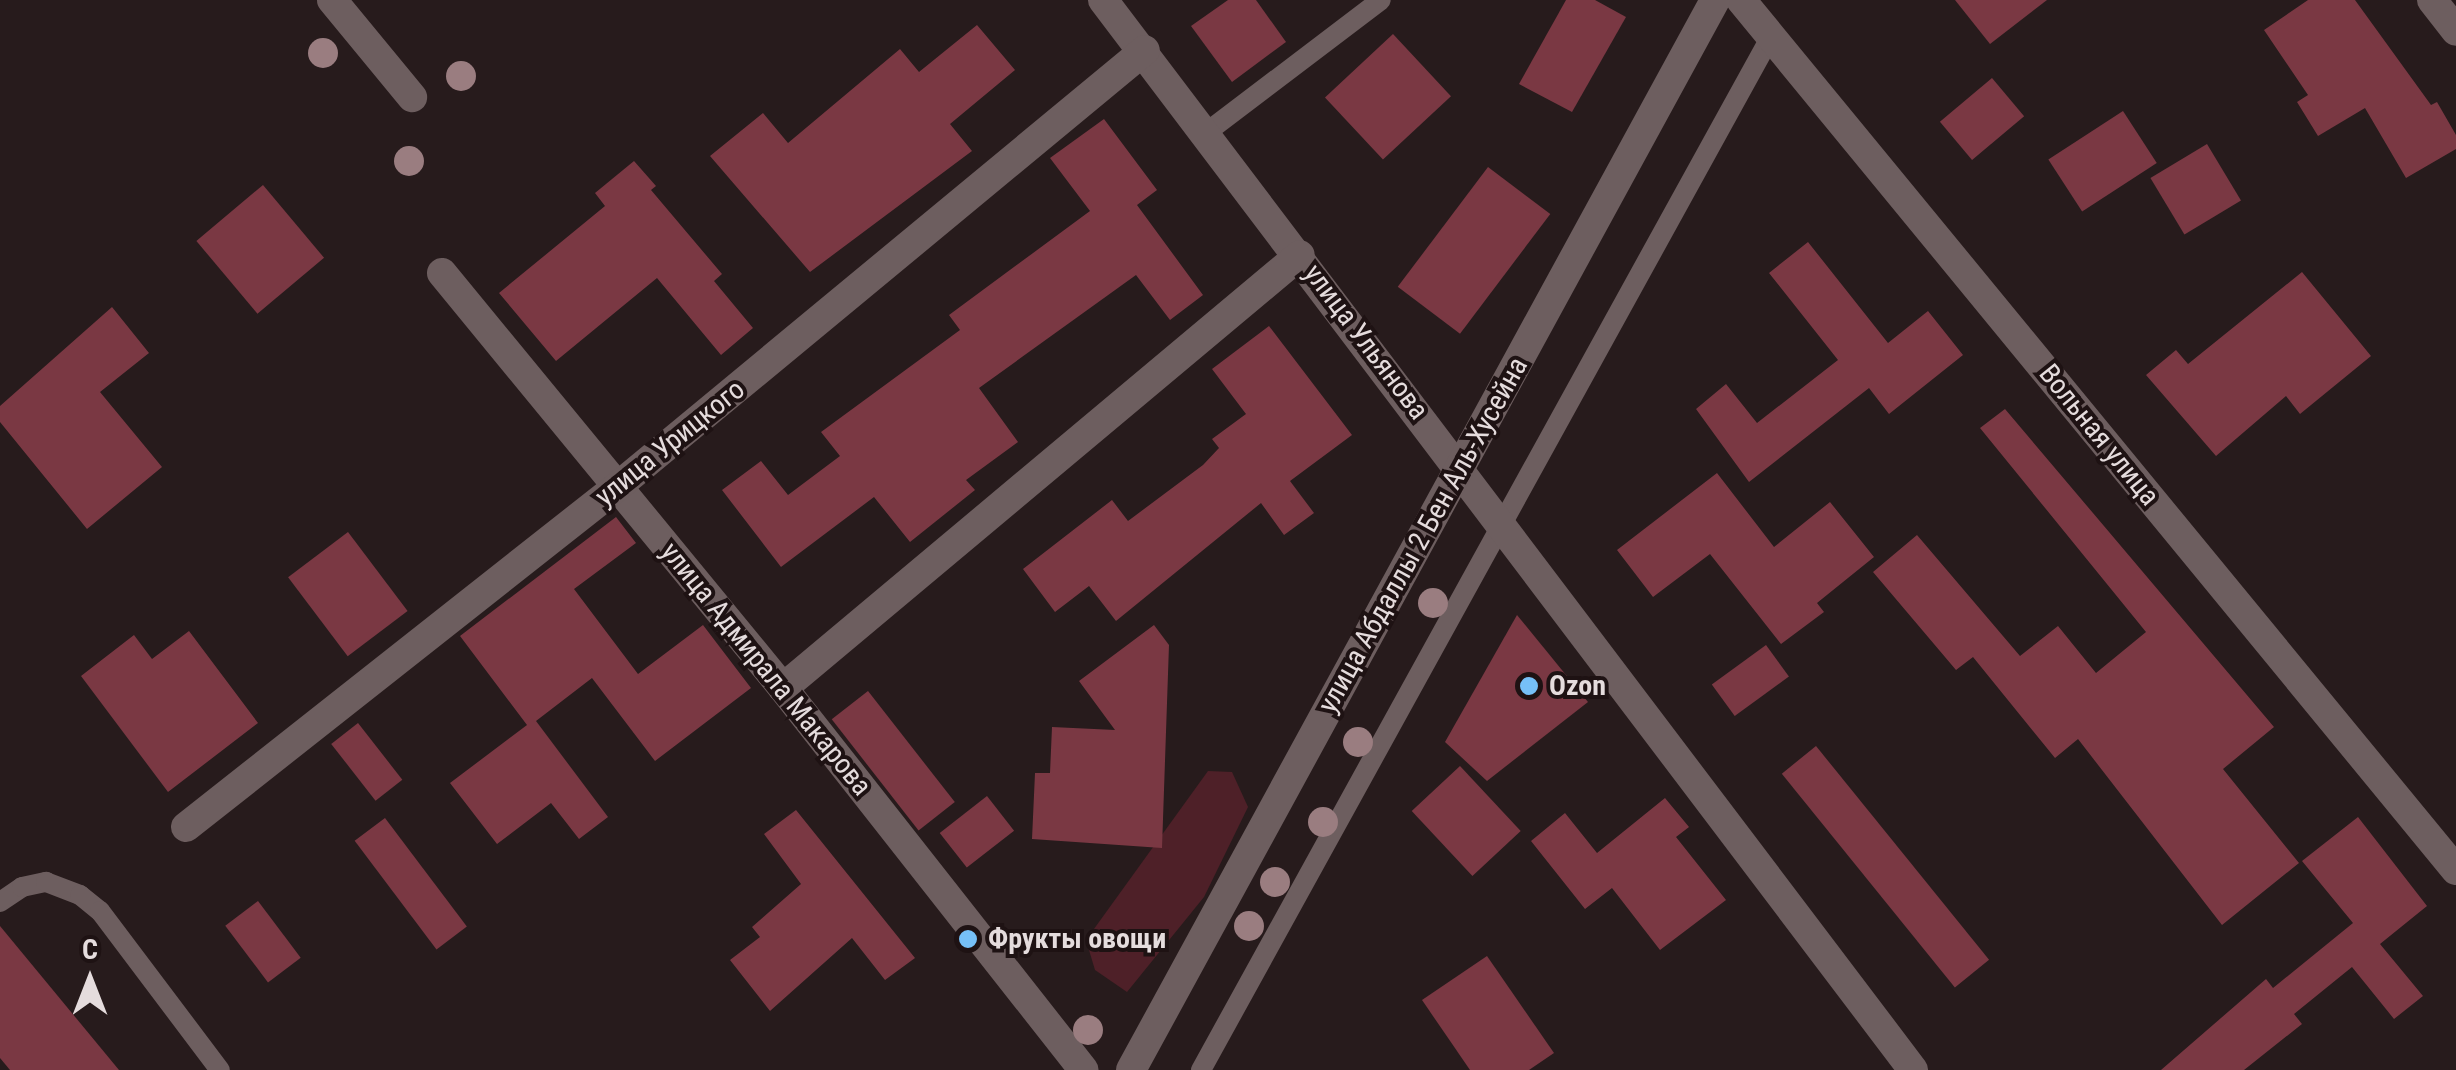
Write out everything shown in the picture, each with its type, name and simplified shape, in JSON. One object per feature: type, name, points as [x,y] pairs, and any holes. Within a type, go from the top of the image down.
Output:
[{"type":"street","points":[[332,0],[412,97]]},
{"type":"street","name":"улица Ульянова","points":[[1104,0],[1461,466],[1913,1070]]},
{"type":"street","name":"улица Абдаллы 2 Бен Аль-Хусейна","points":[[1131,1070],[1715,0]]},
{"type":"street","name":"Вольная улица","points":[[1741,0],[2456,870]]},
{"type":"street","points":[[2432,0],[2456,31]]},
{"type":"street","name":"улица Урицкого","points":[[186,827],[617,487],[1145,50]]},
{"type":"street","points":[[784,688],[1300,255]]},
{"type":"street","name":"улица Адмирала Макарова","points":[[442,273],[784,688],[1084,1070]]},
{"type":"lane","points":[[1207,132],[1381,0]]},
{"type":"lane","points":[[1201,1070],[1771,36]]},
{"type":"lane","points":[[0,902],[22,887],[46,882],[80,895],[100,911],[220,1070]]},
{"type":"shaded area","points":[[1208,771],[1232,772],[1248,807],[1204,897],[1127,992],[1095,970],[1086,940]]},
{"type":"building","points":[[1228,0],[1256,0],[1286,42],[1232,82],[1191,26]]},
{"type":"building","points":[[1566,0],[1595,0],[1626,17],[1572,112],[1519,84]]},
{"type":"building","points":[[1955,0],[2047,0],[1990,44]]},
{"type":"building","points":[[2308,0],[2355,0],[2431,105],[2437,102],[2456,135],[2456,149],[2406,178],[2365,108],[2318,136],[2297,102],[2308,95],[2264,30]]},
{"type":"building","points":[[977,25],[1015,70],[950,124],[972,151],[810,272],[710,156],[763,113],[788,143],[900,49],[919,72]]},
{"type":"building","points":[[1393,34],[1451,96],[1383,160],[1325,97]]},
{"type":"building","points":[[1992,78],[2024,116],[1972,160],[1940,122]]},
{"type":"building","points":[[2123,111],[2157,163],[2082,211],[2048,159]]},
{"type":"building","points":[[1104,119],[1157,190],[1137,205],[1203,295],[1170,320],[1136,275],[979,388],[1018,442],[966,480],[975,490],[910,542],[874,497],[781,567],[722,490],[761,461],[788,495],[840,456],[821,432],[960,330],[949,315],[1090,211],[1050,158]]},
{"type":"building","points":[[2207,144],[2241,201],[2184,235],[2150,178]]},
{"type":"building","points":[[634,161],[656,186],[651,190],[722,274],[714,281],[753,328],[721,355],[657,278],[556,361],[499,293],[605,206],[595,193]]},
{"type":"building","points":[[1488,167],[1550,214],[1460,334],[1398,287]]},
{"type":"building","points":[[263,185],[324,258],[257,314],[196,241]]},
{"type":"building","points":[[1808,242],[1888,343],[1928,311],[1963,355],[1889,414],[1869,388],[1749,482],[1696,409],[1726,384],[1757,423],[1838,360],[1769,273]]},
{"type":"building","points":[[2302,272],[2371,356],[2300,414],[2286,396],[2216,456],[2146,375],[2176,350],[2188,364]]},
{"type":"building","points":[[112,307],[149,353],[100,392],[162,467],[87,529],[0,422],[0,406]]},
{"type":"building","points":[[1269,326],[1352,435],[1290,481],[1314,513],[1284,535],[1261,503],[1116,621],[1089,586],[1055,612],[1023,569],[1112,500],[1128,521],[1203,465],[1219,448],[1212,439],[1246,414],[1212,369]]},
{"type":"building","points":[[2005,409],[2274,727],[2223,769],[2299,863],[2222,925],[2078,739],[2055,758],[1973,657],[1956,670],[1873,572],[1917,535],[2020,656],[2058,626],[2096,673],[2146,632],[1980,428]]},
{"type":"building","points":[[1717,473],[1774,547],[1830,502],[1874,557],[1817,603],[1824,612],[1781,644],[1710,554],[1653,597],[1617,550]]},
{"type":"building","points":[[616,517],[636,543],[574,589],[638,674],[703,625],[751,688],[655,761],[592,678],[536,721],[608,817],[579,839],[551,803],[497,844],[450,783],[527,725],[460,636]]},
{"type":"building","points":[[348,532],[408,611],[348,656],[288,577]]},
{"type":"building","points":[[1517,615],[1588,702],[1487,781],[1445,742]]},
{"type":"building","points":[[1154,625],[1169,645],[1162,848],[1032,839],[1035,773],[1050,773],[1052,727],[1115,730],[1079,681]]},
{"type":"building","points":[[189,631],[258,723],[168,792],[81,676],[134,635],[152,659]]},
{"type":"building","points":[[1766,645],[1789,677],[1735,716],[1712,684]]},
{"type":"building","points":[[868,691],[955,802],[919,830],[832,719]]},
{"type":"building","points":[[358,723],[402,780],[376,801],[331,744]]},
{"type":"building","points":[[1816,746],[1989,960],[1955,987],[1782,774]]},
{"type":"building","points":[[1460,766],[1521,831],[1472,876],[1412,811]]},
{"type":"building","points":[[987,796],[1014,831],[967,868],[940,833]]},
{"type":"building","points":[[1665,798],[1689,827],[1676,837],[1726,900],[1660,950],[1612,888],[1585,909],[1531,841],[1565,813],[1597,853]]},
{"type":"building","points":[[796,810],[915,958],[885,980],[852,938],[770,1011],[730,960],[760,937],[752,927],[801,884],[764,834]]},
{"type":"building","points":[[2358,817],[2427,906],[2380,944],[2423,996],[2394,1019],[2352,967],[2294,1014],[2302,1024],[2244,1070],[2161,1070],[2266,979],[2273,988],[2353,923],[2302,861]]},
{"type":"building","points":[[385,818],[467,927],[436,949],[355,841]]},
{"type":"building","points":[[258,901],[301,958],[268,982],[225,926]]},
{"type":"building","points":[[0,926],[119,1070],[10,1070],[0,1058]]},
{"type":"building","points":[[1487,956],[1554,1053],[1529,1070],[1470,1070],[1422,1000]]},
{"type":"place","name":"Ozon","points":[[1529,686]]},
{"type":"place","name":"Фрукты овощи","points":[[968,939]]}]
